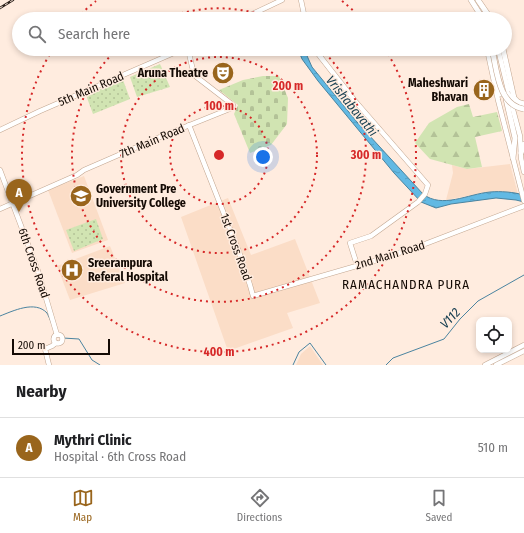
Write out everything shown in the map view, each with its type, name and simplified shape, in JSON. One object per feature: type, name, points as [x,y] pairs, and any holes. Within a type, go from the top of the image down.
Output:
[{"type":"main road","points":[[471,0],[479,12]]},
{"type":"main road","points":[[478,0],[486,12]]},
{"type":"main road","points":[[494,56],[506,100],[514,106],[524,109]]},
{"type":"main road","points":[[504,56],[513,101]]},
{"type":"main road","points":[[495,86],[498,93],[501,95],[510,91]]},
{"type":"main road","points":[[513,158],[515,138],[506,98],[510,96],[513,101],[524,104]]},
{"type":"main road","points":[[521,152],[524,144]]},
{"type":"street","points":[[301,0],[304,12]]},
{"type":"street","points":[[257,12],[281,1]]},
{"type":"street","name":"5th Main Road","points":[[0,130],[167,56]]},
{"type":"street","name":"7th Main Road","points":[[0,209],[77,175],[95,165],[232,108],[234,105],[194,75],[190,56]]},
{"type":"street","points":[[321,56],[355,101],[428,185],[425,194],[419,202],[371,236],[350,243],[357,265]]},
{"type":"street","points":[[489,56],[524,201]]},
{"type":"street","points":[[500,56],[510,91]]},
{"type":"street","points":[[513,101],[520,136],[524,172]]},
{"type":"street","name":"1st Cross Road","points":[[189,125],[240,256],[253,296]]},
{"type":"street","name":"6th Cross Road","points":[[0,170],[38,271],[57,335]]},
{"type":"street","name":"2nd Main Road","points":[[253,296],[425,244],[524,206]]},
{"type":"street","points":[[49,365],[45,349],[56,343],[60,343],[63,340],[61,336],[57,335],[54,339],[56,343]]},
{"type":"street","points":[[485,365],[523,347]]},
{"type":"street","points":[[496,365],[523,347]]},
{"type":"shaded area","points":[[510,164],[518,194],[489,192],[446,200],[453,173],[452,165],[467,169]]},
{"type":"shaded area","points":[[84,176],[108,240],[72,253],[48,190]]},
{"type":"shaded area","points":[[228,198],[251,255],[295,239],[320,303],[287,313],[293,328],[228,351],[181,217]]},
{"type":"shaded area","points":[[110,246],[125,283],[70,300],[57,266]]},
{"type":"shaded area","points":[[310,346],[323,365],[296,365],[301,354]]},
{"type":"green space","points":[[160,64],[170,87],[137,97],[130,77]]},
{"type":"green space","points":[[263,76],[279,76],[288,98],[287,124],[271,145],[250,153],[234,114],[238,105],[219,90],[243,80]]},
{"type":"green space","points":[[123,80],[130,99],[93,114],[86,95]]},
{"type":"green space","points":[[469,104],[473,117],[497,112],[502,131],[475,137],[482,167],[467,169],[430,159],[415,143],[429,123],[457,107]]},
{"type":"green space","points":[[96,219],[103,239],[74,251],[66,230]]},
{"type":"water","points":[[301,56],[307,56],[312,67],[357,122],[423,194],[438,200],[447,200],[482,193],[507,192],[524,195],[524,202],[496,198],[451,204],[436,208],[421,202],[394,173],[318,81]]},
{"type":"waterway","name":"V112","points":[[386,365],[393,358],[444,339],[460,319],[478,301],[524,275]]},
{"type":"waterway","points":[[0,316],[24,308],[36,307],[47,313],[51,322]]},
{"type":"waterway","points":[[63,338],[79,339],[92,360],[100,365]]},
{"type":"waterway","name":"V112","points":[[293,365],[299,352],[310,343],[326,365]]},
{"type":"railway","points":[[0,8],[13,0]]},
{"type":"place","name":"Aruna Theatre","points":[[223,73]]},
{"type":"place","name":"Maheshwari Bhavan","points":[[484,90]]},
{"type":"place","name":"Government Pre University College","points":[[81,196]]},
{"type":"place","name":"Mythri Clinic","points":[[19,212]]},
{"type":"place","name":"Sreerampura Referal Hospital","points":[[72,270]]},
{"type":"district","name":"RAMACHANDRA PURA","points":[[406,284]]},
{"type":"water label","name":"Vrishabavathi","points":[[352,106]]}]
